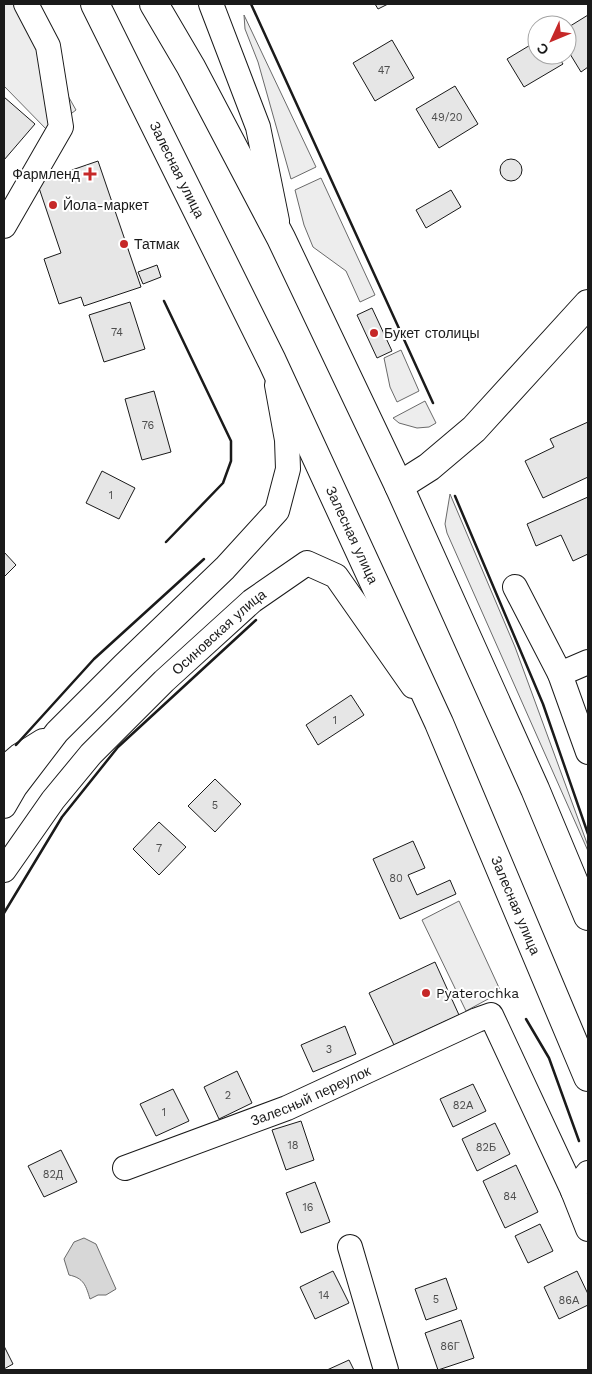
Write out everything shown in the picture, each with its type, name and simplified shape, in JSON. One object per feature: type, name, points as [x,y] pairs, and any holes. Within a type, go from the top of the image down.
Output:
[{"type":"main road","name":"Залесная улица","points":[[95,4],[272,361],[439,723],[588,1077]]},
{"type":"main road","points":[[154,4],[191,67],[281,238],[398,486],[535,789],[588,916]]},
{"type":"main road","points":[[398,486],[429,467],[474,429],[588,304]]},
{"type":"street","points":[[4,226],[61,127],[48,46],[26,4]]},
{"type":"street","points":[[211,4],[258,127],[281,238]]},
{"type":"street","points":[[4,806],[15,787],[58,732],[124,665],[225,568],[277,511],[288,469],[287,440],[272,361]]},
{"type":"street","name":"Осиновская улица","points":[[4,870],[53,800],[91,754],[150,694],[252,601],[307,563],[336,576],[439,723]]},
{"type":"street","points":[[515,588],[560,674],[588,752]]},
{"type":"street","points":[[560,674],[588,662]]},
{"type":"street","points":[[4,769],[19,756],[58,732]]},
{"type":"street","name":"Залесный переулок","points":[[125,1168],[287,1108],[491,1015],[572,1191]]},
{"type":"street","points":[[588,1173],[572,1191],[588,1229]]},
{"type":"street","points":[[350,1247],[386,1370]]},
{"type":"shaded area","points":[[4,4],[16,4],[76,110],[48,131],[4,86]]},
{"type":"shaded area","points":[[244,15],[316,167],[291,179],[258,62],[245,29]]},
{"type":"shaded area","points":[[321,178],[375,295],[360,302],[346,271],[313,247],[304,225],[295,190]]},
{"type":"shaded area","points":[[401,350],[419,391],[397,402],[390,387],[384,358]]},
{"type":"shaded area","points":[[425,401],[436,423],[429,427],[417,428],[399,423],[393,418]]},
{"type":"shaded area","points":[[450,494],[515,647],[588,846],[588,851],[447,533],[445,524]]},
{"type":"shaded area","points":[[459,901],[501,992],[466,1011],[422,920]]},
{"type":"shaded area","points":[[84,1238],[96,1244],[116,1289],[106,1295],[98,1295],[90,1299],[84,1283],[78,1278],[69,1275],[64,1259],[74,1242]]},
{"type":"building","points":[[375,4],[388,4],[378,9]]},
{"type":"building","points":[[588,15],[588,67],[581,72],[577,65],[577,22]]},
{"type":"building","points":[[392,40],[414,78],[375,101],[353,63]]},
{"type":"building","points":[[527,47],[527,65],[561,65],[524,87],[507,59]]},
{"type":"building","points":[[455,86],[478,124],[439,148],[416,109]]},
{"type":"building","points":[[4,97],[35,124],[4,160]]},
{"type":"building","points":[[511,159],[519,162],[522,170],[519,178],[511,181],[503,178],[500,170],[503,162]]},
{"type":"building","points":[[98,161],[141,287],[84,306],[81,297],[59,304],[44,259],[61,253],[37,182]]},
{"type":"building","points":[[451,190],[461,207],[426,228],[416,210]]},
{"type":"building","points":[[157,265],[161,277],[143,284],[138,272]]},
{"type":"building","points":[[130,302],[145,349],[104,362],[89,315]]},
{"type":"building","name":"Букет столицы","points":[[372,308],[392,351],[377,358],[357,315]]},
{"type":"building","points":[[154,391],[171,452],[142,460],[125,399]]},
{"type":"building","points":[[588,422],[588,477],[543,498],[525,461],[554,447],[550,439]]},
{"type":"building","points":[[102,471],[135,488],[119,519],[86,503]]},
{"type":"building","points":[[588,497],[588,554],[573,561],[561,535],[536,546],[527,524]]},
{"type":"building","points":[[4,552],[16,565],[4,577]]},
{"type":"building","points":[[351,695],[364,715],[318,745],[306,725]]},
{"type":"building","points":[[215,779],[241,804],[215,832],[188,806]]},
{"type":"building","points":[[159,822],[186,847],[159,875],[133,849]]},
{"type":"building","points":[[413,841],[425,868],[408,875],[417,895],[450,880],[456,894],[400,919],[373,859]]},
{"type":"building","points":[[435,962],[459,1015],[394,1045],[369,993]]},
{"type":"building","points":[[345,1026],[356,1054],[313,1072],[301,1045]]},
{"type":"building","points":[[237,1071],[252,1103],[219,1119],[204,1087]]},
{"type":"building","points":[[473,1084],[486,1111],[453,1127],[440,1099]]},
{"type":"building","points":[[173,1089],[189,1121],[156,1136],[140,1104]]},
{"type":"building","points":[[301,1121],[314,1160],[286,1170],[272,1130]]},
{"type":"building","points":[[495,1123],[510,1154],[477,1171],[462,1139]]},
{"type":"building","points":[[61,1150],[77,1182],[44,1197],[28,1166]]},
{"type":"building","points":[[516,1165],[538,1212],[505,1228],[483,1181]]},
{"type":"building","points":[[315,1182],[330,1222],[301,1233],[286,1193]]},
{"type":"building","points":[[540,1224],[553,1251],[528,1263],[515,1236]]},
{"type":"building","points":[[333,1271],[349,1303],[315,1319],[300,1287]]},
{"type":"building","points":[[577,1271],[588,1294],[588,1305],[559,1319],[544,1287]]},
{"type":"building","points":[[446,1278],[457,1309],[426,1320],[415,1289]]},
{"type":"building","points":[[461,1320],[474,1358],[438,1370],[425,1333]]},
{"type":"building","points":[[4,1346],[13,1364],[4,1369]]},
{"type":"building","points":[[349,1360],[354,1370],[327,1370]]},
{"type":"wall","points":[[251,4],[433,403]]},
{"type":"wall","points":[[164,301],[231,441],[231,461],[223,483],[166,542]]},
{"type":"wall","points":[[455,496],[543,704],[588,834]]},
{"type":"wall","points":[[16,745],[94,659],[204,559]]},
{"type":"wall","points":[[4,913],[62,817],[118,747],[256,620]]},
{"type":"wall","points":[[526,1019],[549,1058],[579,1141]]},
{"type":"place","name":"Фармленд","points":[[90,174]]},
{"type":"place","name":"Йола-маркет","points":[[53,205]]},
{"type":"place","name":"Татмак","points":[[124,244]]},
{"type":"place","name":"Букет столицы","points":[[374,333]]},
{"type":"place","name":"Pyaterochka","points":[[426,993]]}]
